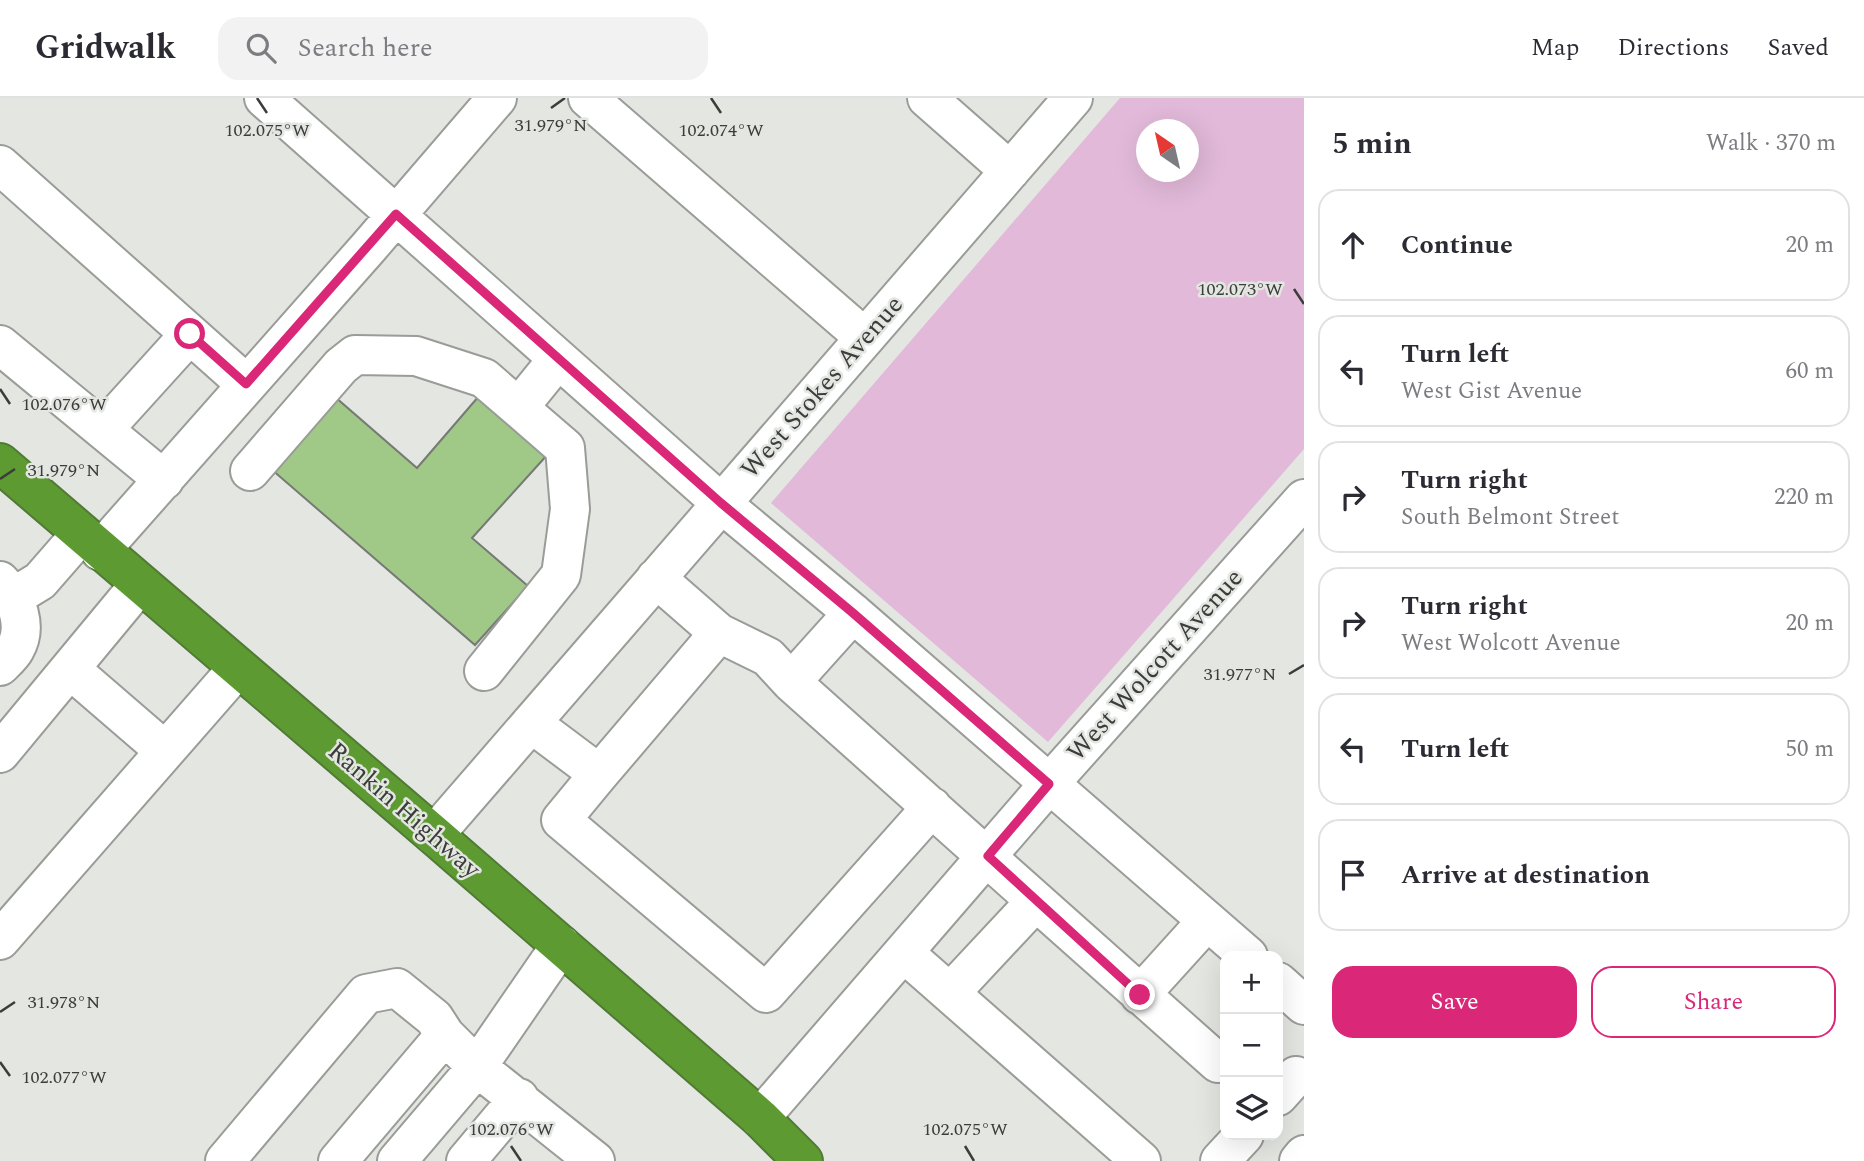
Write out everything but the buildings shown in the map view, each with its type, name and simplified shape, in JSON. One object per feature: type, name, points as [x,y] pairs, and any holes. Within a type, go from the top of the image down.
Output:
[{"type":"highway","name":"Rankin Highway","points":[[0,463],[561,945],[760,1118],[803,1161]]},
{"type":"street","points":[[264,98],[721,503],[853,613],[1242,951]]},
{"type":"street","points":[[0,666],[16,648],[20,629],[19,609],[6,590],[40,581],[164,480],[497,98]]},
{"type":"street","points":[[588,98],[865,338]]},
{"type":"street","points":[[927,98],[1010,172]]},
{"type":"street","name":"West Stokes Avenue","points":[[434,835],[1073,98]]},
{"type":"street","points":[[0,165],[246,384]]},
{"type":"street","points":[[103,430],[190,334]]},
{"type":"street","points":[[0,345],[164,480]]},
{"type":"street","points":[[250,471],[341,366],[355,355],[416,356],[484,378],[519,407],[565,448],[570,509],[561,575],[484,671]]},
{"type":"street","points":[[519,407],[558,359]]},
{"type":"street","name":"West Wolcott Avenue","points":[[760,1118],[1049,784],[1304,499]]},
{"type":"street","points":[[656,578],[719,633],[768,657],[791,682],[1218,1063]]},
{"type":"street","points":[[0,753],[140,584]]},
{"type":"street","points":[[791,682],[853,613]]},
{"type":"street","points":[[719,633],[561,820],[766,993],[932,807]]},
{"type":"street","points":[[0,940],[238,668]]},
{"type":"street","points":[[70,669],[165,751]]},
{"type":"street","points":[[531,723],[599,774]]},
{"type":"street","points":[[951,992],[1036,901]]},
{"type":"street","points":[[1140,995],[1207,921]]},
{"type":"street","points":[[397,1161],[477,1067],[561,945]]},
{"type":"street","points":[[904,953],[1141,1161]]},
{"type":"street","points":[[1283,986],[1304,1005]]},
{"type":"street","points":[[225,1161],[366,995],[397,988],[434,1018],[445,1035],[477,1067],[595,1161]]},
{"type":"street","points":[[338,1161],[445,1035]]},
{"type":"street","points":[[466,1161],[519,1098]]},
{"type":"street","points":[[1220,1161],[1239,1140]]},
{"type":"street","points":[[1299,1161],[1304,1155]]},
{"type":"shaded area","points":[[1120,98],[1304,98],[1304,449],[1048,742],[771,503]]},
{"type":"route","points":[[190,334],[246,384],[396,214],[721,503],[853,613],[1049,784],[988,856],[1140,995]]}]
